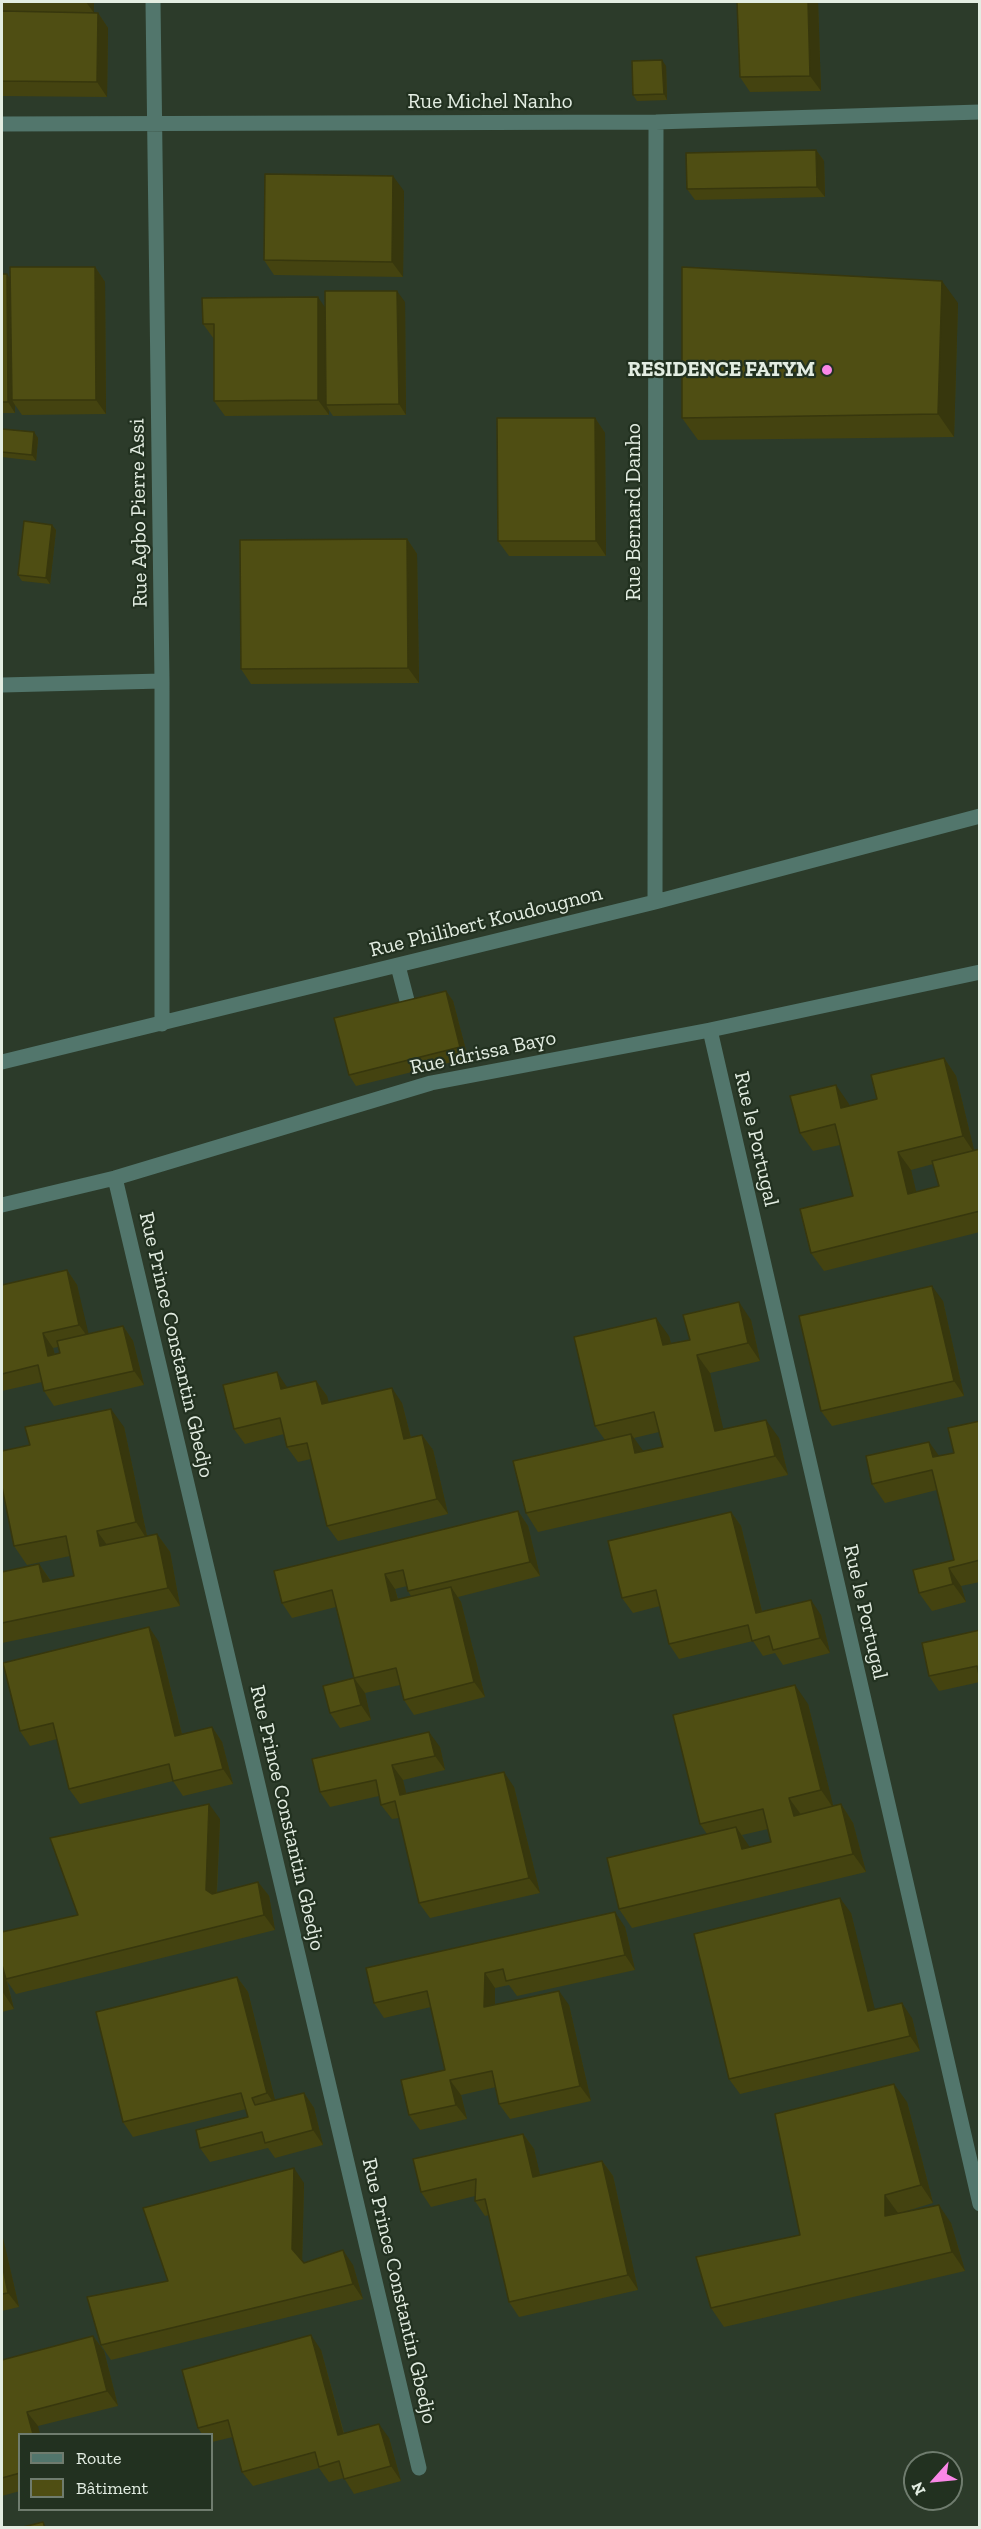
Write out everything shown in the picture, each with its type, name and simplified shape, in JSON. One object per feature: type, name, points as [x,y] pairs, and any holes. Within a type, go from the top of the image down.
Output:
[{"type":"street","name":"Rue Agbo Pierre Assi","points":[[153,2],[162,681],[162,1024]]},
{"type":"street","name":"Rue Michel Nanho","points":[[2,124],[656,122],[980,112]]},
{"type":"street","name":"Rue Bernard Danho","points":[[655,903],[656,122]]},
{"type":"street","points":[[2,685],[162,681]]},
{"type":"street","name":"Rue Philibert Koudougnon","points":[[2,1062],[655,903],[980,816]]},
{"type":"street","points":[[398,966],[410,1012]]},
{"type":"street","name":"Rue Idrissa Bayo","points":[[2,1205],[115,1178],[428,1076],[710,1030],[980,972]]},
{"type":"street","name":"Rue le Portugal","points":[[710,1030],[980,2204]]},
{"type":"street","name":"Rue Prince Constantin Gbedjo","points":[[115,1178],[419,2468]]},
{"type":"building","points":[[737,2],[808,2],[810,76],[740,77]]},
{"type":"building","points":[[2,11],[98,13],[97,82],[2,81]]},
{"type":"building","points":[[662,60],[664,94],[633,95],[632,61]]},
{"type":"building","points":[[816,150],[817,187],[687,189],[686,153]]},
{"type":"building","points":[[265,174],[393,176],[392,262],[264,260]]},
{"type":"building","points":[[10,267],[95,267],[96,400],[12,400]]},
{"type":"building","name":"RESIDENCE FATYM","points":[[682,267],[942,281],[938,414],[682,418]]},
{"type":"building","points":[[2,274],[7,274],[8,402],[2,402]]},
{"type":"building","points":[[325,291],[397,291],[399,404],[326,405]]},
{"type":"building","points":[[318,297],[318,400],[214,401],[214,324],[203,324],[202,298]]},
{"type":"building","points":[[497,418],[595,418],[596,541],[498,541]]},
{"type":"building","points":[[2,429],[34,432],[32,455],[2,452]]},
{"type":"building","points":[[24,521],[52,525],[46,578],[18,575]]},
{"type":"building","points":[[407,539],[408,668],[241,669],[240,540]]},
{"type":"building","points":[[446,991],[460,1047],[349,1075],[334,1018]]},
{"type":"building","points":[[944,1058],[963,1136],[898,1152],[908,1194],[939,1186],[932,1161],[980,1149],[980,1211],[811,1253],[800,1209],[853,1196],[835,1124],[800,1133],[790,1096],[836,1085],[841,1108],[877,1099],[871,1075]]},
{"type":"building","points":[[67,1270],[79,1325],[43,1333],[48,1356],[60,1353],[57,1341],[123,1326],[134,1371],[44,1391],[38,1365],[2,1374],[2,1285]]},
{"type":"building","points":[[932,1286],[954,1381],[821,1411],[799,1316]]},
{"type":"building","points":[[739,1302],[748,1343],[697,1355],[715,1431],[766,1420],[775,1456],[526,1513],[513,1461],[631,1434],[635,1453],[663,1447],[654,1412],[595,1426],[574,1337],[656,1318],[663,1345],[690,1340],[683,1315]]},
{"type":"building","points":[[277,1372],[281,1389],[316,1381],[322,1404],[392,1388],[404,1439],[422,1435],[437,1499],[327,1526],[307,1443],[287,1447],[280,1418],[234,1429],[223,1385]]},
{"type":"building","points":[[111,1409],[136,1522],[97,1531],[100,1546],[157,1534],[168,1588],[2,1623],[2,1572],[39,1564],[43,1582],[74,1576],[66,1536],[14,1546],[2,1487],[2,1451],[30,1445],[25,1427]]},
{"type":"building","points":[[980,1421],[980,1560],[949,1568],[953,1584],[919,1593],[913,1570],[954,1560],[932,1470],[872,1484],[866,1456],[929,1442],[933,1457],[954,1453],[948,1428]]},
{"type":"building","points":[[518,1511],[530,1562],[408,1591],[403,1570],[385,1574],[391,1601],[451,1587],[474,1682],[404,1700],[396,1668],[354,1678],[332,1590],[282,1603],[274,1571]]},
{"type":"building","points":[[731,1512],[756,1613],[811,1600],[820,1638],[773,1650],[769,1636],[752,1641],[748,1625],[669,1644],[656,1590],[622,1598],[608,1541]]},
{"type":"building","points":[[149,1627],[175,1736],[212,1727],[223,1769],[173,1781],[169,1764],[69,1789],[53,1723],[20,1731],[3,1663]]},
{"type":"building","points":[[980,1630],[980,1679],[977,1666],[929,1676],[922,1643]]},
{"type":"building","points":[[354,1678],[361,1705],[330,1713],[323,1686]]},
{"type":"building","points":[[795,1685],[821,1790],[789,1798],[794,1816],[841,1804],[853,1854],[619,1909],[607,1858],[736,1827],[742,1849],[771,1842],[763,1809],[700,1824],[673,1715]]},
{"type":"building","points":[[429,1732],[435,1756],[392,1765],[400,1795],[504,1772],[529,1878],[419,1903],[395,1801],[381,1805],[376,1780],[320,1792],[312,1759]]},
{"type":"building","points":[[209,1804],[206,1890],[212,1894],[258,1882],[264,1915],[6,1979],[2,1965],[2,1932],[78,1915],[50,1838]]},
{"type":"building","points":[[840,1898],[868,2011],[902,2003],[910,2036],[729,2079],[694,1934]]},
{"type":"building","points":[[615,1912],[625,1955],[506,1981],[503,1969],[485,1973],[484,2007],[559,1991],[580,2086],[499,2104],[492,2071],[450,2080],[456,2105],[409,2115],[401,2080],[445,2070],[427,1991],[374,2003],[366,1968]]},
{"type":"building","points":[[237,1977],[267,2093],[252,2098],[255,2105],[304,2093],[313,2130],[265,2143],[262,2132],[200,2148],[196,2130],[248,2117],[241,2093],[123,2122],[96,2012]]},
{"type":"building","points":[[894,2084],[921,2185],[885,2195],[885,2216],[939,2205],[952,2252],[711,2308],[696,2257],[800,2235],[775,2114]]},
{"type":"building","points":[[523,2134],[533,2177],[602,2161],[628,2275],[509,2302],[485,2199],[475,2201],[476,2179],[421,2192],[413,2159]]},
{"type":"building","points":[[294,2168],[292,2249],[304,2263],[343,2250],[353,2284],[101,2345],[87,2297],[168,2281],[143,2208]]},
{"type":"building","points":[[2,2263],[8,2293],[2,2294]]},
{"type":"building","points":[[311,2335],[338,2435],[379,2424],[391,2466],[344,2479],[339,2461],[319,2467],[315,2452],[242,2472],[228,2420],[198,2428],[182,2370]]},
{"type":"building","points":[[93,2336],[107,2391],[27,2412],[33,2433],[18,2433],[18,2474],[2,2478],[2,2360]]},
{"type":"building","points":[[43,2522],[45,2528],[19,2528]]},
{"type":"place","name":"RESIDENCE FATYM","points":[[827,370]]}]
